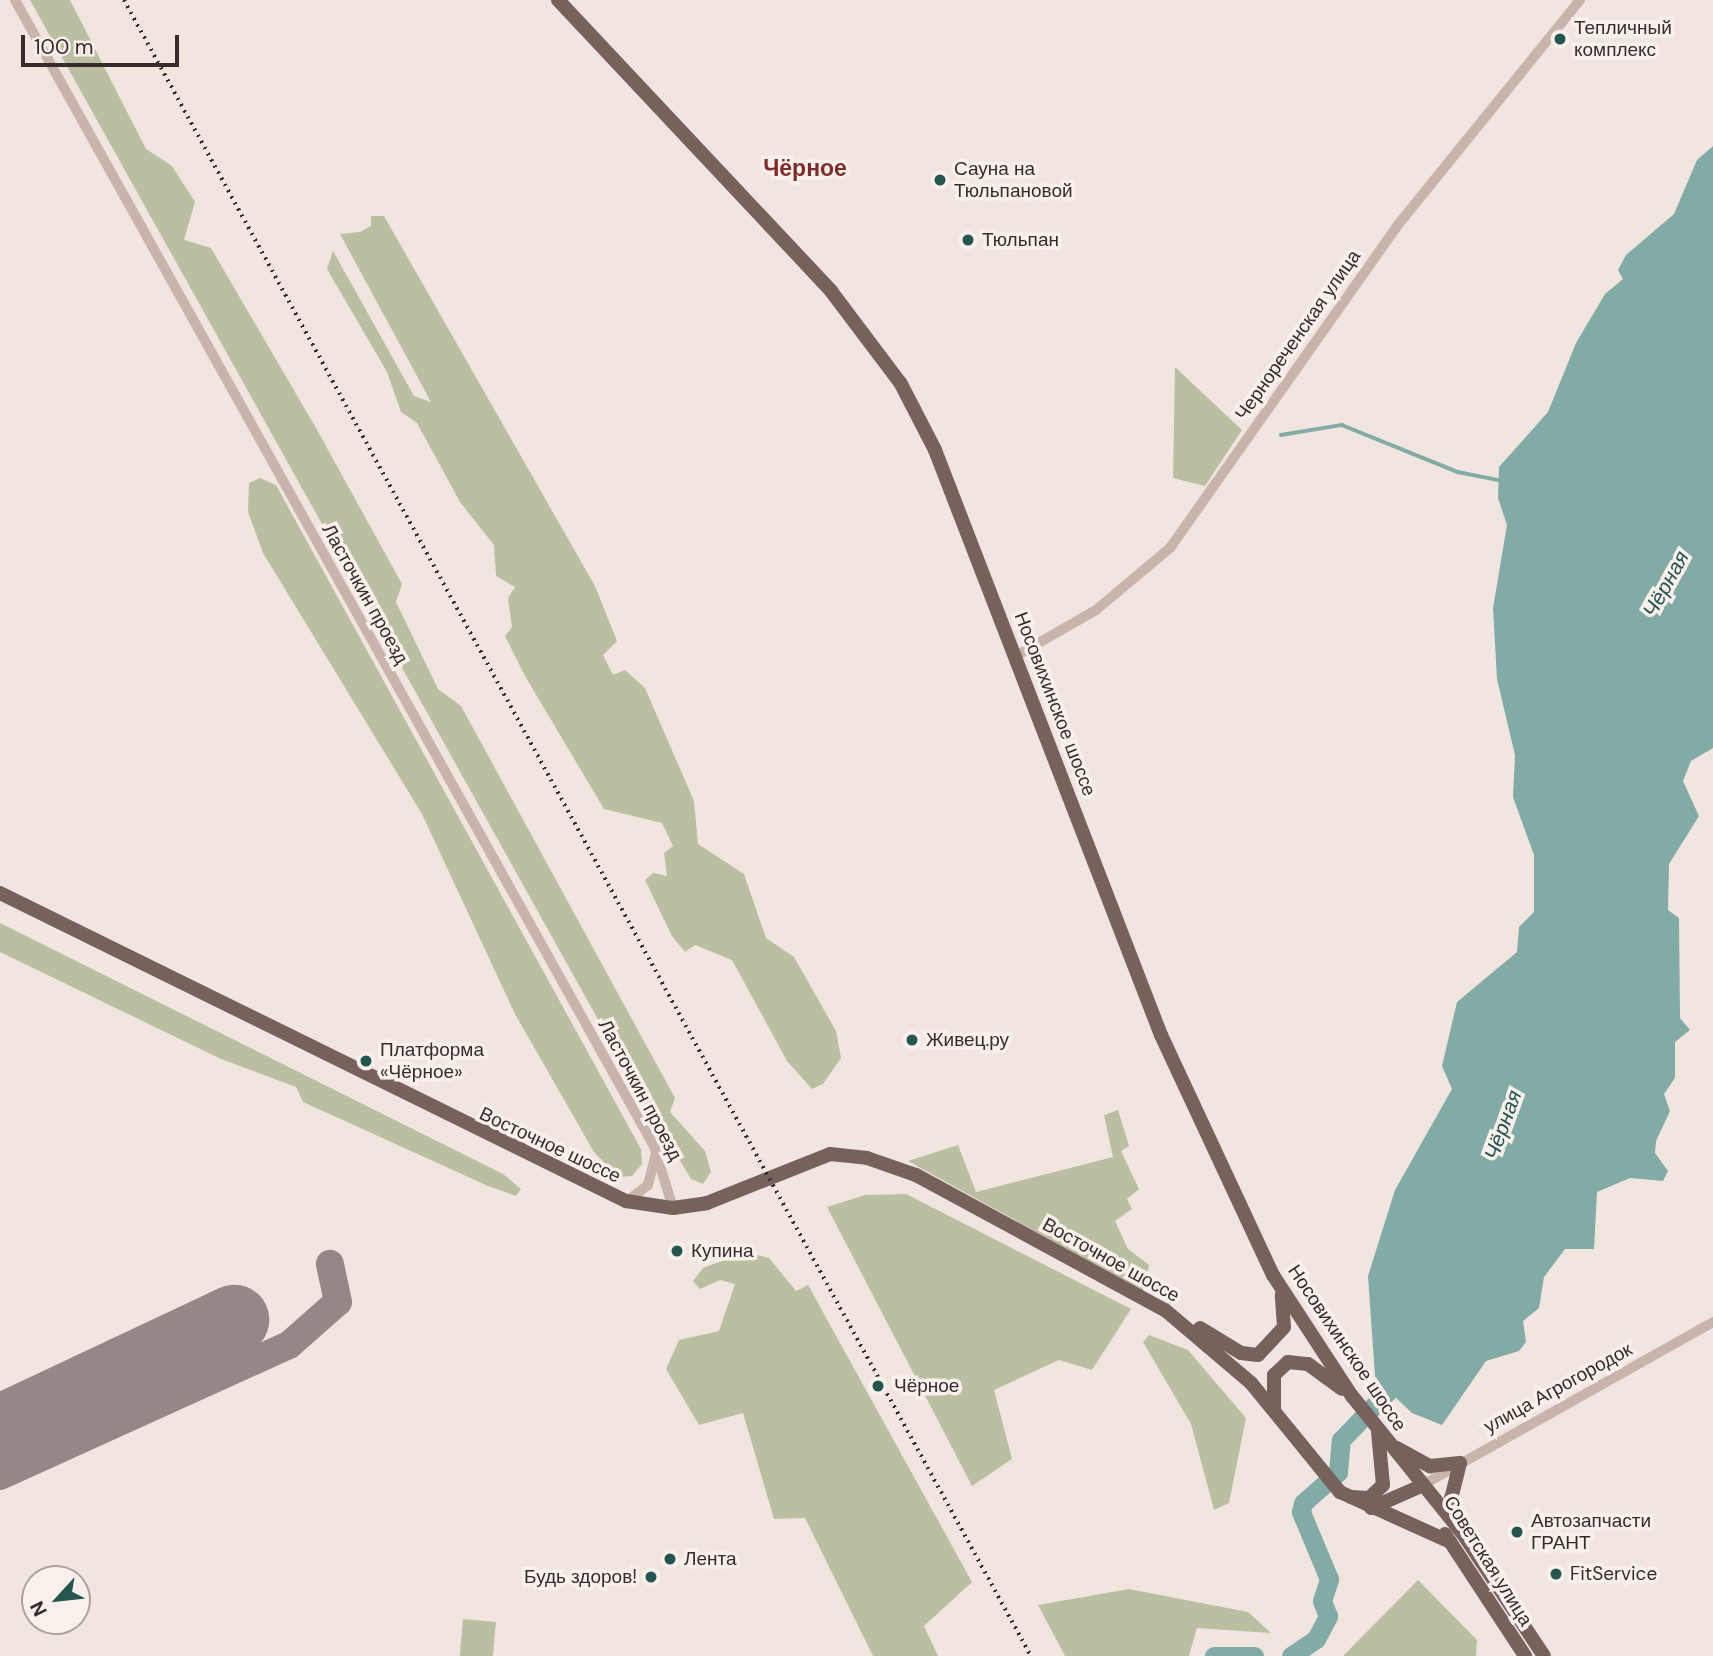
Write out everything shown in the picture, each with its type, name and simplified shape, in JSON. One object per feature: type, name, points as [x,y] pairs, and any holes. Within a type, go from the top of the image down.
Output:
[{"type":"main road","name":"Носовихинское шоссе","points":[[558,0],[831,291],[891,369],[935,450],[1161,1035],[1282,1290],[1352,1396],[1421,1486]]},
{"type":"main road","name":"Восточное шоссе","points":[[0,893],[626,1201],[673,1208],[719,1199],[819,1155],[855,1155],[916,1175],[1165,1310],[1222,1356],[1274,1410],[1339,1490],[1370,1508],[1416,1522],[1450,1542]]},
{"type":"main road","points":[[1165,1310],[1241,1353],[1258,1355],[1284,1327],[1282,1290]]},
{"type":"main road","points":[[1274,1410],[1274,1375],[1288,1362],[1308,1364],[1352,1396]]},
{"type":"main road","points":[[1378,1431],[1418,1462],[1460,1463],[1451,1498],[1463,1534]]},
{"type":"main road","points":[[1339,1490],[1364,1499],[1380,1489],[1385,1471],[1378,1431]]},
{"type":"main road","points":[[1370,1508],[1421,1486]]},
{"type":"main road","name":"Советская улица","points":[[1421,1486],[1463,1534],[1544,1656]]},
{"type":"main road","name":"Советская улица","points":[[1421,1486],[1450,1542],[1525,1656]]},
{"type":"street","name":"Ласточкин проезд","points":[[15,0],[654,1146],[673,1208]]},
{"type":"street","name":"Чернореченская улица","points":[[1016,656],[1096,610],[1170,548],[1397,226],[1580,0]]},
{"type":"street","points":[[626,1201],[648,1185],[654,1146]]},
{"type":"street","name":"улица Агрогородок","points":[[1421,1486],[1713,1322]]},
{"type":"green space","points":[[30,0],[70,0],[146,149],[172,166],[195,202],[184,240],[211,248],[316,428],[402,584],[396,602],[438,689],[461,706],[675,1098],[670,1112],[705,1151],[711,1172],[703,1184],[691,1179],[639,1093]]},
{"type":"green space","points":[[371,216],[384,216],[595,586],[617,641],[603,655],[613,675],[625,670],[645,688],[694,801],[698,844],[744,874],[766,938],[794,957],[836,1031],[841,1058],[823,1084],[812,1089],[787,1061],[732,960],[695,945],[685,952],[672,936],[645,880],[653,873],[667,876],[664,853],[673,846],[662,823],[604,809],[525,676],[505,636],[512,627],[508,598],[515,587],[496,576],[494,545],[460,502],[417,423],[401,412],[387,372],[327,269],[333,251],[414,396],[431,402],[340,234],[360,232],[371,226]]},
{"type":"green space","points":[[1175,367],[1242,430],[1205,486],[1173,478]]},
{"type":"green space","points":[[260,478],[276,485],[641,1149],[642,1164],[632,1176],[618,1177],[594,1152],[515,1014],[422,814],[263,553],[248,512],[249,483]]},
{"type":"green space","points":[[0,923],[503,1174],[521,1189],[516,1196],[488,1186],[303,1102],[296,1087],[221,1059],[0,952]]},
{"type":"green space","points":[[1118,1110],[1129,1146],[1121,1151],[1139,1189],[1127,1199],[1132,1209],[1115,1221],[1128,1249],[1149,1265],[1143,1291],[908,1161],[958,1145],[976,1192],[1113,1157],[1104,1115]]},
{"type":"green space","points":[[906,1194],[1131,1309],[1092,1370],[1059,1360],[994,1390],[1012,1459],[972,1486],[827,1207],[865,1195]]},
{"type":"green space","points":[[746,1252],[769,1258],[796,1291],[808,1285],[972,1582],[924,1626],[938,1656],[873,1656],[805,1518],[774,1519],[743,1413],[699,1425],[666,1369],[679,1340],[719,1331],[735,1284],[720,1280],[700,1289],[693,1281],[703,1268]]},
{"type":"green space","points":[[1149,1335],[1188,1350],[1246,1418],[1229,1503],[1214,1510],[1191,1424],[1143,1342]]},
{"type":"green space","points":[[1418,1580],[1477,1640],[1476,1656],[1343,1656]]},
{"type":"green space","points":[[1129,1589],[1248,1612],[1271,1633],[1197,1628],[1189,1656],[1065,1656],[1038,1605]]},
{"type":"green space","points":[[463,1619],[496,1622],[493,1656],[460,1656]]},
{"type":"water","points":[[1713,146],[1713,748],[1691,761],[1683,781],[1699,816],[1669,864],[1668,910],[1679,918],[1680,1018],[1690,1030],[1675,1042],[1675,1078],[1664,1094],[1670,1111],[1656,1141],[1655,1153],[1668,1171],[1663,1181],[1630,1178],[1597,1192],[1594,1249],[1565,1249],[1544,1277],[1539,1308],[1523,1321],[1526,1342],[1519,1351],[1486,1361],[1442,1425],[1412,1413],[1394,1396],[1377,1404],[1368,1276],[1395,1190],[1452,1089],[1442,1066],[1457,1002],[1517,952],[1519,927],[1534,912],[1534,855],[1513,797],[1515,755],[1497,679],[1493,608],[1507,525],[1498,498],[1499,467],[1548,412],[1576,343],[1605,294],[1623,279],[1618,270],[1626,255],[1674,214],[1697,160]]},
{"type":"waterway","points":[[1281,435],[1342,425],[1458,472],[1498,480]]},
{"type":"waterway","name":"Чёрная","points":[[1291,1656],[1316,1639],[1328,1616],[1322,1601],[1329,1579],[1301,1512],[1303,1503],[1338,1472],[1341,1440],[1392,1387]]},
{"type":"waterway","name":"Чёрная","points":[[1214,1656],[1254,1656]]},
{"type":"taxiway","points":[[0,1476],[289,1345],[338,1302],[330,1264]]},
{"type":"runway","points":[[0,1430],[234,1320]]},
{"type":"railway","points":[[124,0],[1031,1656]]},
{"type":"place","name":"Тепличный комплекс","points":[[1560,39]]},
{"type":"place","name":"Сауна на Тюльпановой","points":[[940,180]]},
{"type":"place","name":"Тюльпан","points":[[968,240]]},
{"type":"place","name":"Живец.ру","points":[[912,1040]]},
{"type":"place","name":"Платформа «Чёрное»","points":[[366,1061]]},
{"type":"place","name":"Купина","points":[[677,1251]]},
{"type":"place","name":"Чёрное","points":[[878,1386]]},
{"type":"place","name":"Автозапчасти ГРАНТ","points":[[1517,1532]]},
{"type":"place","name":"Лента","points":[[670,1559]]},
{"type":"place","name":"FitService","points":[[1556,1574]]},
{"type":"place","name":"Будь здоров!","points":[[651,1577]]},
{"type":"district","name":"Чёрное","points":[[805,168]]}]
